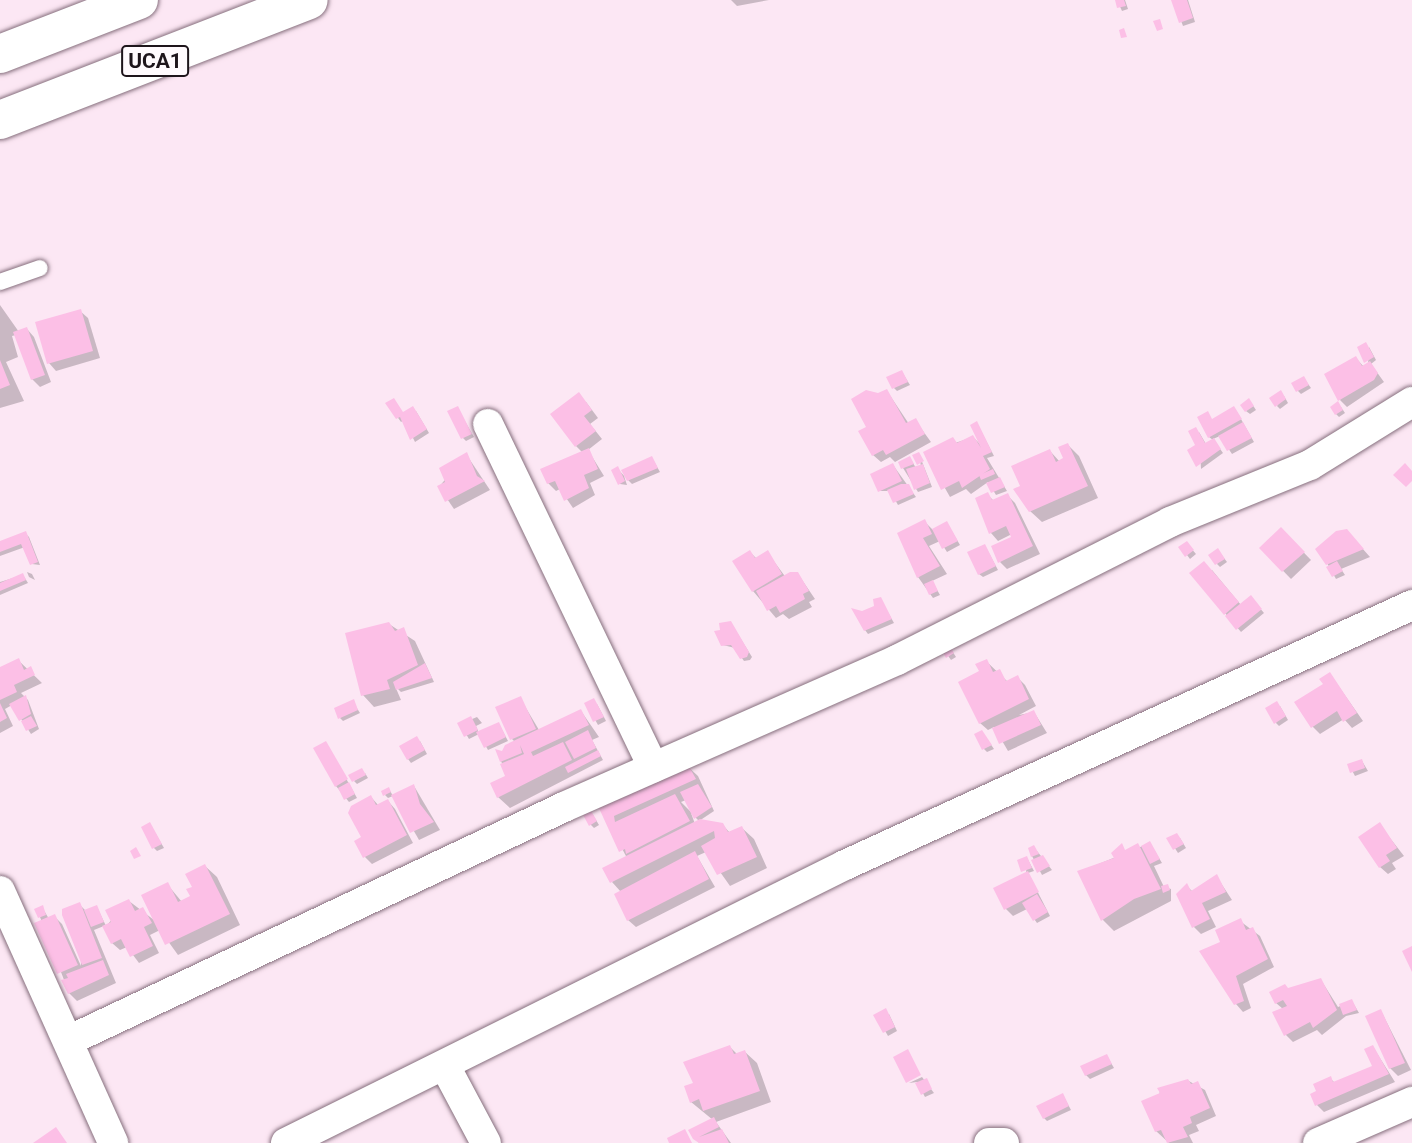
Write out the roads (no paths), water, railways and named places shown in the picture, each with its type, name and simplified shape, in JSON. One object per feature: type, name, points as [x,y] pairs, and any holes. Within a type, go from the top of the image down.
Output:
[{"type":"main road","name":"UCA1","points":[[0,54],[139,0]]},
{"type":"main road","name":"UCA1","points":[[0,120],[309,0]]},
{"type":"street","points":[[70,1040],[653,768],[897,660],[1170,522],[1310,465],[1412,402]]},
{"type":"street","points":[[488,424],[653,768]]},
{"type":"street","points":[[286,1143],[845,865],[1412,605]]},
{"type":"street","points":[[0,891],[70,1040],[113,1143]]},
{"type":"street","points":[[445,1066],[486,1143]]},
{"type":"street","points":[[1318,1143],[1359,1135],[1412,1102]]},
{"type":"street","points":[[989,1143],[1004,1143]]},
{"type":"lane","points":[[0,282],[40,268]]}]
